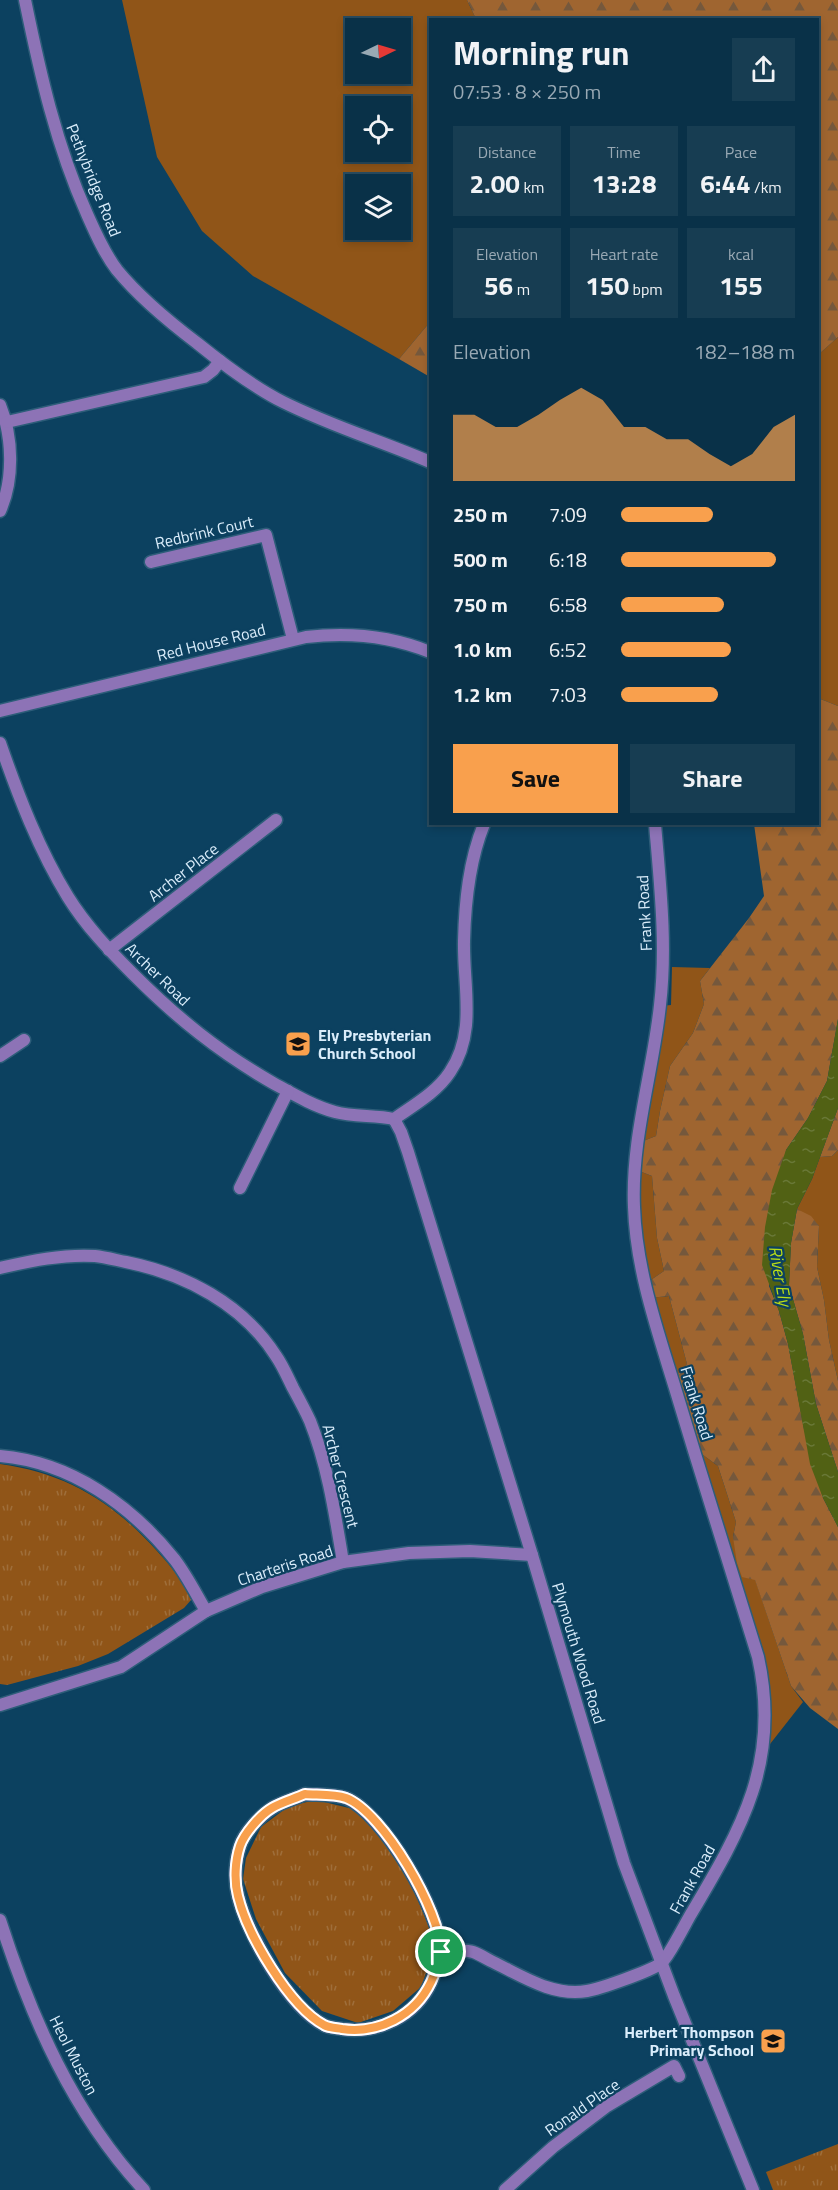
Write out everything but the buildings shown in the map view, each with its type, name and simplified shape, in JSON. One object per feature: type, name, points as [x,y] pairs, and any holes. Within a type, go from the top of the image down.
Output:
[{"type":"street","name":"Pethybridge Road","points":[[25,0],[56,137],[80,200],[97,237],[115,268],[158,313],[220,362],[280,401],[333,426],[429,462]]},
{"type":"street","points":[[7,423],[204,377],[220,362]]},
{"type":"street","points":[[0,405],[7,423],[9,449],[8,484],[0,511]]},
{"type":"street","name":"Redbrink Court","points":[[151,562],[266,535],[293,639]]},
{"type":"street","name":"Red House Road","points":[[0,711],[293,639],[337,633],[370,636],[398,641],[429,652]]},
{"type":"street","name":"Archer Road","points":[[0,743],[15,786],[50,865],[68,897],[109,950],[184,1022],[235,1061],[312,1104],[337,1113],[376,1115],[394,1119]]},
{"type":"street","name":"Archer Place","points":[[109,950],[276,820]]},
{"type":"street","points":[[394,1119],[440,1086],[451,1071],[463,1043],[467,1028],[464,943],[467,889],[484,825]]},
{"type":"street","name":"Frank Road","points":[[655,825],[661,898],[663,974],[634,1169],[635,1234],[640,1266],[666,1358],[758,1657],[764,1683],[765,1715],[763,1753],[752,1797],[718,1867],[662,1964]]},
{"type":"street","points":[[0,1056],[24,1040]]},
{"type":"street","points":[[240,1188],[288,1091]]},
{"type":"street","name":"Plymouth Wood Road","points":[[394,1119],[408,1152],[624,1863],[753,2190]]},
{"type":"street","name":"Archer Crescent","points":[[0,1269],[41,1260],[95,1256],[149,1267],[190,1282],[233,1310],[256,1331],[276,1356],[309,1420],[332,1496],[343,1562]]},
{"type":"street","points":[[0,1456],[28,1461],[74,1477],[119,1504],[140,1522],[176,1561],[206,1611]]},
{"type":"street","name":"Charteris Road","points":[[0,1705],[121,1667],[206,1611],[262,1587],[343,1562],[409,1553],[471,1551],[532,1554]]},
{"type":"street","points":[[305,1794],[346,1798],[369,1815],[390,1836],[415,1878],[436,1928],[441,1952],[427,1990],[411,2008],[391,2023],[354,2031],[325,2026],[300,2006],[271,1968],[253,1935],[238,1895],[236,1872],[240,1845],[253,1826],[271,1809],[305,1794]]},
{"type":"street","name":"Heol Muston","points":[[0,1920],[18,1977],[50,2049],[69,2085],[103,2140],[126,2171],[144,2190]]},
{"type":"street","points":[[441,1952],[473,1952],[547,1988],[568,1992],[588,1991],[662,1964]]},
{"type":"street","name":"Ronald Place","points":[[505,2190],[552,2147],[607,2106],[674,2066],[679,2076]]},
{"type":"green space","points":[[122,0],[467,0],[476,18],[429,18],[429,323],[399,359],[253,276],[202,231],[157,157]]},
{"type":"green space","points":[[467,0],[838,0],[838,337],[819,354],[819,18],[476,18]]},
{"type":"green space","points":[[429,323],[429,376],[399,359]]},
{"type":"green space","points":[[838,337],[838,706],[819,698],[819,354]]},
{"type":"green space","points":[[819,698],[838,706],[838,1019],[827,1081],[808,1118],[786,1150],[769,1286],[788,1344],[804,1429],[823,1498],[838,1527],[838,1729],[810,1708],[791,1686],[755,1580],[742,1577],[737,1563],[733,1537],[736,1522],[718,1466],[695,1449],[672,1380],[687,1364],[669,1296],[649,1298],[645,1284],[664,1271],[657,1238],[652,1176],[634,1169],[638,1143],[656,1136],[670,1066],[693,1033],[704,1004],[700,981],[764,896],[754,825],[819,825]]},
{"type":"green space","points":[[672,967],[710,968],[700,981],[704,1004],[693,1033],[670,1066],[656,1136],[638,1143],[660,1006],[671,1005]]},
{"type":"green space","points":[[838,1108],[838,1150],[832,1156],[820,1157]]},
{"type":"green space","points":[[838,1150],[838,1381],[817,1267],[819,1226],[797,1209],[820,1157],[832,1156]]},
{"type":"green space","points":[[634,1169],[652,1176],[657,1238],[664,1271],[645,1284]]},
{"type":"green space","points":[[797,1209],[811,1216],[819,1226],[817,1267],[838,1381],[838,1472],[816,1404],[803,1334],[789,1285],[791,1243]]},
{"type":"green space","points":[[669,1296],[687,1364],[672,1380],[649,1298]]},
{"type":"green space","points":[[695,1449],[718,1466],[736,1522],[733,1537],[755,1579],[791,1686],[803,1702],[763,1753],[764,1683]]},
{"type":"green space","points":[[0,1464],[46,1474],[87,1492],[105,1504],[162,1556],[181,1580],[191,1600],[184,1608],[108,1654],[78,1666],[7,1685],[0,1684]]},
{"type":"green space","points":[[316,1800],[353,1809],[384,1835],[407,1874],[429,1927],[432,1957],[421,1987],[393,2011],[358,2023],[322,2011],[285,1973],[256,1919],[243,1879],[246,1858],[261,1827],[289,1806]]},
{"type":"green space","points":[[838,2144],[838,2190],[773,2190],[766,2172]]},
{"type":"water","name":"River Ely","points":[[838,1019],[838,1108],[812,1179],[797,1209],[791,1243],[789,1285],[803,1334],[816,1404],[838,1472],[838,1527],[823,1498],[810,1464],[788,1344],[762,1265],[765,1227],[772,1190],[786,1150],[808,1118],[827,1081]]},
{"type":"place","name":"Ely Presbyterian Church School","points":[[298,1044]]},
{"type":"place","name":"Herbert Thompson Primary School","points":[[773,2041]]},
{"type":"route","points":[[305,1794],[346,1798],[369,1815],[390,1836],[415,1878],[436,1928],[441,1952],[427,1990],[411,2008],[391,2023],[354,2031],[325,2026],[300,2006],[271,1968],[253,1935],[238,1895],[236,1872],[240,1845],[253,1826],[271,1809],[305,1794]]}]
